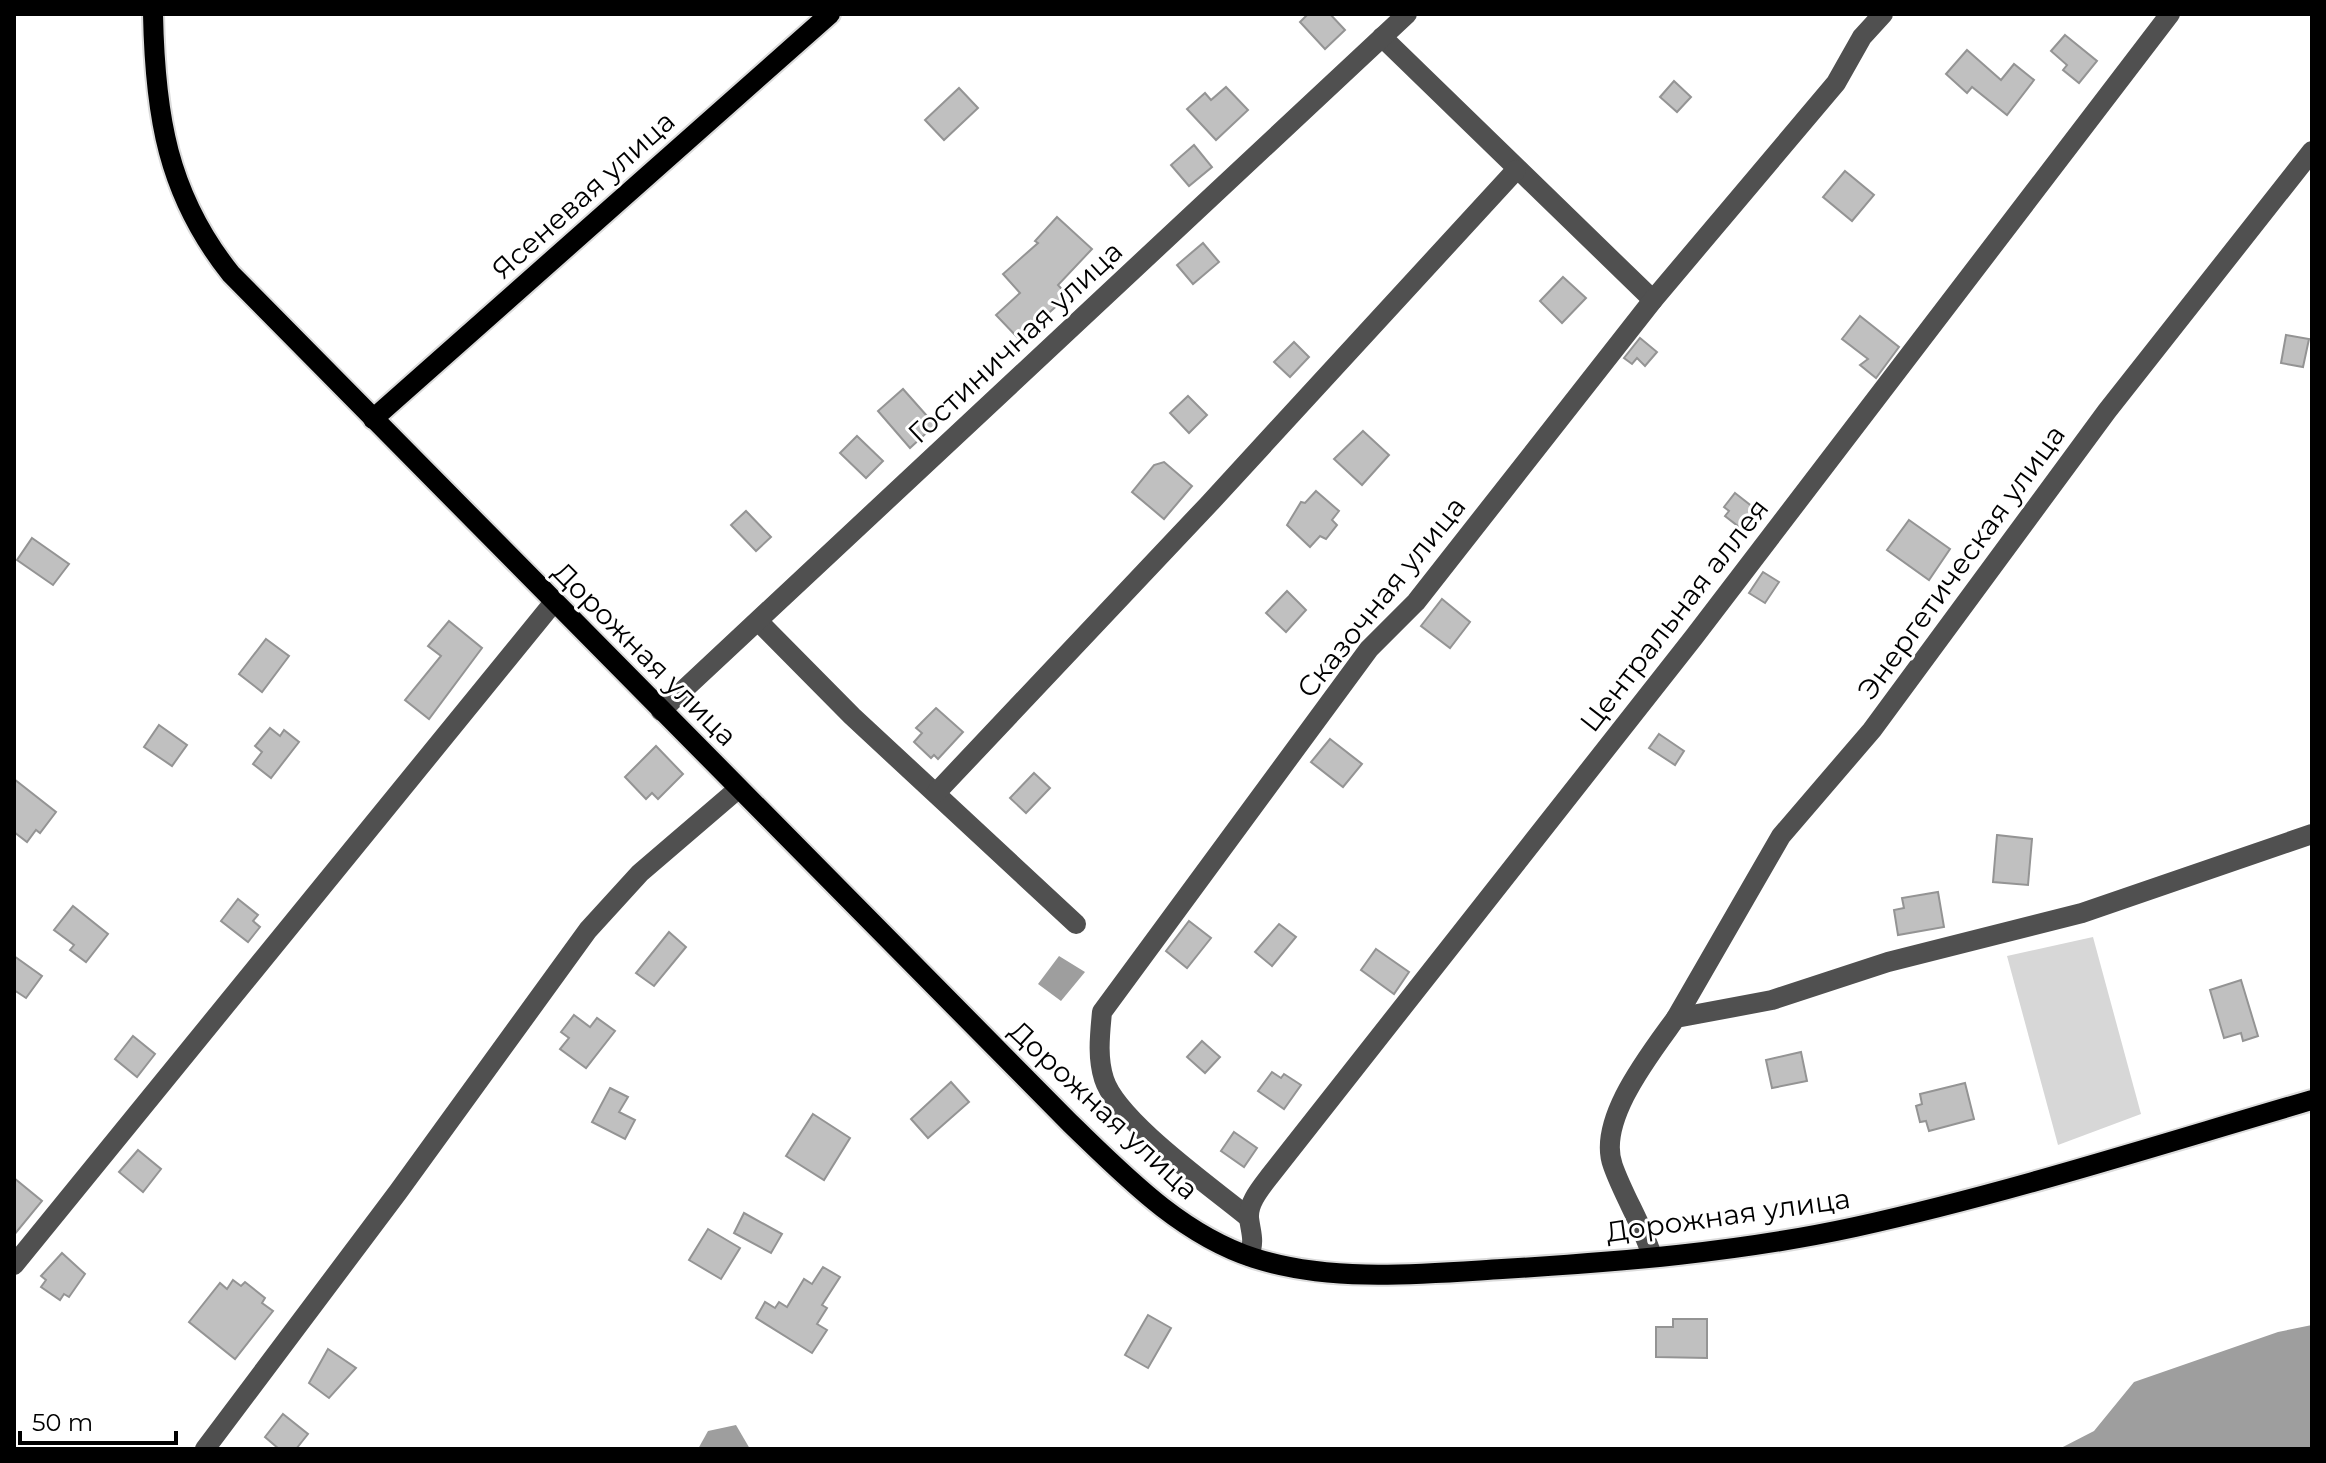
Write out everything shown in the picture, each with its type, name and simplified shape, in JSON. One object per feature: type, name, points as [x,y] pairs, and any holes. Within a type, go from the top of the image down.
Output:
[{"type":"main road","name":"Дорожная улица","points":[[153,14],[158,91],[168,153],[192,218],[231,274],[738,789],[1132,1182],[1190,1227],[1249,1256],[1314,1271],[1392,1273],[1525,1267],[1652,1256],[1853,1228],[1948,1205],[2312,1100]]},
{"type":"main road","name":"Ясеневая улица","points":[[373,419],[830,14]]},
{"type":"street","name":"Гостиничная улица","points":[[661,711],[1407,14]]},
{"type":"street","name":"Сказочная улица","points":[[1249,1218],[1129,1117],[1104,1081],[1099,1049],[1102,1012],[1369,649],[1416,602],[1653,300],[1836,83],[1862,37],[1883,14]]},
{"type":"street","name":"Центральная аллея","points":[[1249,1256],[1255,1235],[1249,1218],[1250,1206],[1269,1177],[1704,624],[2170,14]]},
{"type":"street","points":[[1382,37],[1653,300]]},
{"type":"street","name":"Энергетическая улица","points":[[1652,1256],[1642,1225],[1612,1166],[1609,1147],[1625,1093],[1676,1018],[1781,836],[1872,730],[2107,411],[2312,151]]},
{"type":"street","points":[[936,793],[1208,505],[1516,170]]},
{"type":"street","points":[[14,1265],[554,602]]},
{"type":"street","points":[[758,621],[1076,924]]},
{"type":"street","points":[[205,1449],[389,1205],[588,930],[640,873],[738,789]]},
{"type":"street","points":[[1676,1018],[1772,1000],[1888,962],[2082,913],[2312,834]]},
{"type":"shaded area","points":[[2093,937],[2141,1114],[2058,1145],[2007,956]]},
{"type":"shaded area","points":[[1059,956],[1085,972],[1061,1001],[1038,984]]},
{"type":"shaded area","points":[[2312,1325],[2312,1449],[2059,1449],[2094,1431],[2134,1382],[2278,1332]]},
{"type":"shaded area","points":[[736,1425],[750,1449],[698,1449],[708,1431]]},
{"type":"building","points":[[1308,14],[1330,14],[1345,30],[1325,49],[1300,22]]},
{"type":"building","points":[[2065,35],[2097,61],[2079,83],[2063,70],[2067,65],[2051,51]]},
{"type":"building","points":[[1967,50],[2001,80],[2014,64],[2034,80],[2007,115],[1972,87],[1967,93],[1946,74]]},
{"type":"building","points":[[1674,81],[1691,97],[1677,112],[1660,97]]},
{"type":"building","points":[[1226,87],[1248,110],[1216,140],[1187,109],[1205,93],[1211,100]]},
{"type":"building","points":[[959,88],[978,108],[944,140],[925,120]]},
{"type":"building","points":[[1194,145],[1212,167],[1189,186],[1171,165]]},
{"type":"building","points":[[1845,171],[1874,195],[1852,221],[1823,197]]},
{"type":"building","points":[[1057,217],[1092,249],[1058,285],[1068,296],[1019,339],[996,315],[1020,293],[1003,274],[1038,243],[1035,241]]},
{"type":"building","points":[[1203,243],[1219,262],[1193,284],[1177,265]]},
{"type":"building","points":[[1563,277],[1586,298],[1562,323],[1540,301]]},
{"type":"building","points":[[1860,316],[1899,347],[1876,378],[1860,365],[1868,359],[1842,339]]},
{"type":"building","points":[[2286,335],[2309,339],[2303,367],[2281,363]]},
{"type":"building","points":[[1640,338],[1657,352],[1645,366],[1637,358],[1632,364],[1624,358]]},
{"type":"building","points":[[1294,342],[1309,357],[1290,377],[1274,362]]},
{"type":"building","points":[[903,389],[935,425],[910,448],[878,411]]},
{"type":"building","points":[[1188,396],[1207,415],[1189,433],[1170,413]]},
{"type":"building","points":[[1363,431],[1389,455],[1362,485],[1334,459]]},
{"type":"building","points":[[857,436],[883,461],[866,478],[840,453]]},
{"type":"building","points":[[1164,462],[1192,486],[1164,519],[1132,492],[1154,465]]},
{"type":"building","points":[[1316,491],[1339,511],[1332,520],[1337,525],[1326,539],[1320,536],[1310,547],[1287,525],[1301,502],[1305,503]]},
{"type":"building","points":[[1735,493],[1758,511],[1743,530],[1725,516],[1729,511],[1724,507]]},
{"type":"building","points":[[746,511],[771,537],[756,551],[731,525]]},
{"type":"building","points":[[1909,520],[1950,549],[1929,580],[1887,550]]},
{"type":"building","points":[[32,538],[69,564],[53,585],[17,560]]},
{"type":"building","points":[[1763,572],[1779,582],[1765,603],[1749,593]]},
{"type":"building","points":[[1287,591],[1306,610],[1286,632],[1266,613]]},
{"type":"building","points":[[1442,599],[1470,622],[1450,648],[1421,626]]},
{"type":"building","points":[[449,621],[482,648],[429,719],[405,700],[441,656],[428,646]]},
{"type":"building","points":[[266,639],[289,656],[262,692],[239,674]]},
{"type":"building","points":[[936,708],[963,732],[938,759],[934,755],[931,758],[914,742],[922,733],[916,728]]},
{"type":"building","points":[[159,725],[187,745],[172,766],[144,747]]},
{"type":"building","points":[[270,728],[280,736],[284,730],[299,742],[271,778],[253,764],[262,752],[255,746]]},
{"type":"building","points":[[1659,734],[1684,751],[1675,765],[1649,748]]},
{"type":"building","points":[[1330,739],[1362,764],[1343,787],[1311,762]]},
{"type":"building","points":[[656,746],[683,774],[658,799],[652,793],[646,799],[625,777]]},
{"type":"building","points":[[1034,773],[1050,788],[1026,813],[1010,798]]},
{"type":"building","points":[[14,779],[56,812],[40,833],[36,830],[27,842],[14,832]]},
{"type":"building","points":[[1997,835],[2032,839],[2028,885],[1993,882]]},
{"type":"building","points":[[1938,892],[1944,927],[1898,935],[1894,910],[1904,908],[1902,898]]},
{"type":"building","points":[[238,899],[258,915],[253,921],[260,927],[248,942],[221,921]]},
{"type":"building","points":[[73,906],[108,934],[86,962],[70,950],[74,945],[54,930]]},
{"type":"building","points":[[1189,921],[1211,938],[1187,968],[1166,951]]},
{"type":"building","points":[[1279,924],[1296,937],[1272,966],[1255,952]]},
{"type":"building","points":[[669,932],[686,947],[654,986],[636,973]]},
{"type":"building","points":[[1376,949],[1409,972],[1394,994],[1361,970]]},
{"type":"building","points":[[14,956],[42,976],[26,998],[14,990]]},
{"type":"building","points":[[2241,980],[2258,1036],[2243,1041],[2241,1033],[2224,1038],[2210,990]]},
{"type":"building","points":[[574,1015],[590,1027],[597,1018],[615,1031],[586,1068],[560,1049],[569,1038],[561,1032]]},
{"type":"building","points":[[133,1036],[155,1054],[137,1077],[115,1059]]},
{"type":"building","points":[[1202,1041],[1220,1057],[1205,1073],[1187,1057]]},
{"type":"building","points":[[1801,1052],[1807,1081],[1772,1088],[1766,1060]]},
{"type":"building","points":[[1272,1072],[1281,1078],[1284,1074],[1301,1085],[1284,1109],[1258,1091]]},
{"type":"building","points":[[951,1082],[969,1102],[928,1138],[911,1119]]},
{"type":"building","points":[[1965,1083],[1974,1119],[1929,1131],[1926,1121],[1920,1122],[1916,1106],[1922,1104],[1920,1094]]},
{"type":"building","points":[[610,1088],[628,1097],[619,1112],[635,1120],[625,1139],[592,1122]]},
{"type":"building","points":[[813,1114],[850,1138],[824,1180],[786,1156]]},
{"type":"building","points":[[1234,1132],[1257,1148],[1244,1167],[1221,1151]]},
{"type":"building","points":[[138,1150],[161,1169],[143,1192],[119,1172]]},
{"type":"building","points":[[14,1178],[42,1201],[14,1235]]},
{"type":"building","points":[[744,1213],[782,1234],[771,1253],[734,1233]]},
{"type":"building","points":[[708,1229],[740,1248],[721,1279],[689,1260]]},
{"type":"building","points":[[62,1253],[85,1274],[69,1297],[64,1294],[60,1300],[41,1287],[46,1280],[41,1276]]},
{"type":"building","points":[[823,1267],[840,1277],[822,1305],[827,1308],[817,1324],[827,1330],[812,1353],[756,1318],[765,1302],[775,1308],[779,1302],[787,1307],[804,1279],[812,1284]]},
{"type":"building","points":[[233,1280],[241,1286],[245,1282],[265,1298],[262,1303],[273,1311],[235,1359],[189,1322],[220,1283],[227,1289]]},
{"type":"building","points":[[1148,1315],[1171,1328],[1148,1368],[1125,1355]]},
{"type":"building","points":[[1673,1319],[1707,1319],[1707,1358],[1656,1357],[1656,1327],[1673,1327]]},
{"type":"building","points":[[328,1349],[356,1368],[329,1398],[309,1383]]},
{"type":"building","points":[[283,1414],[308,1434],[296,1449],[279,1449],[265,1437]]}]
